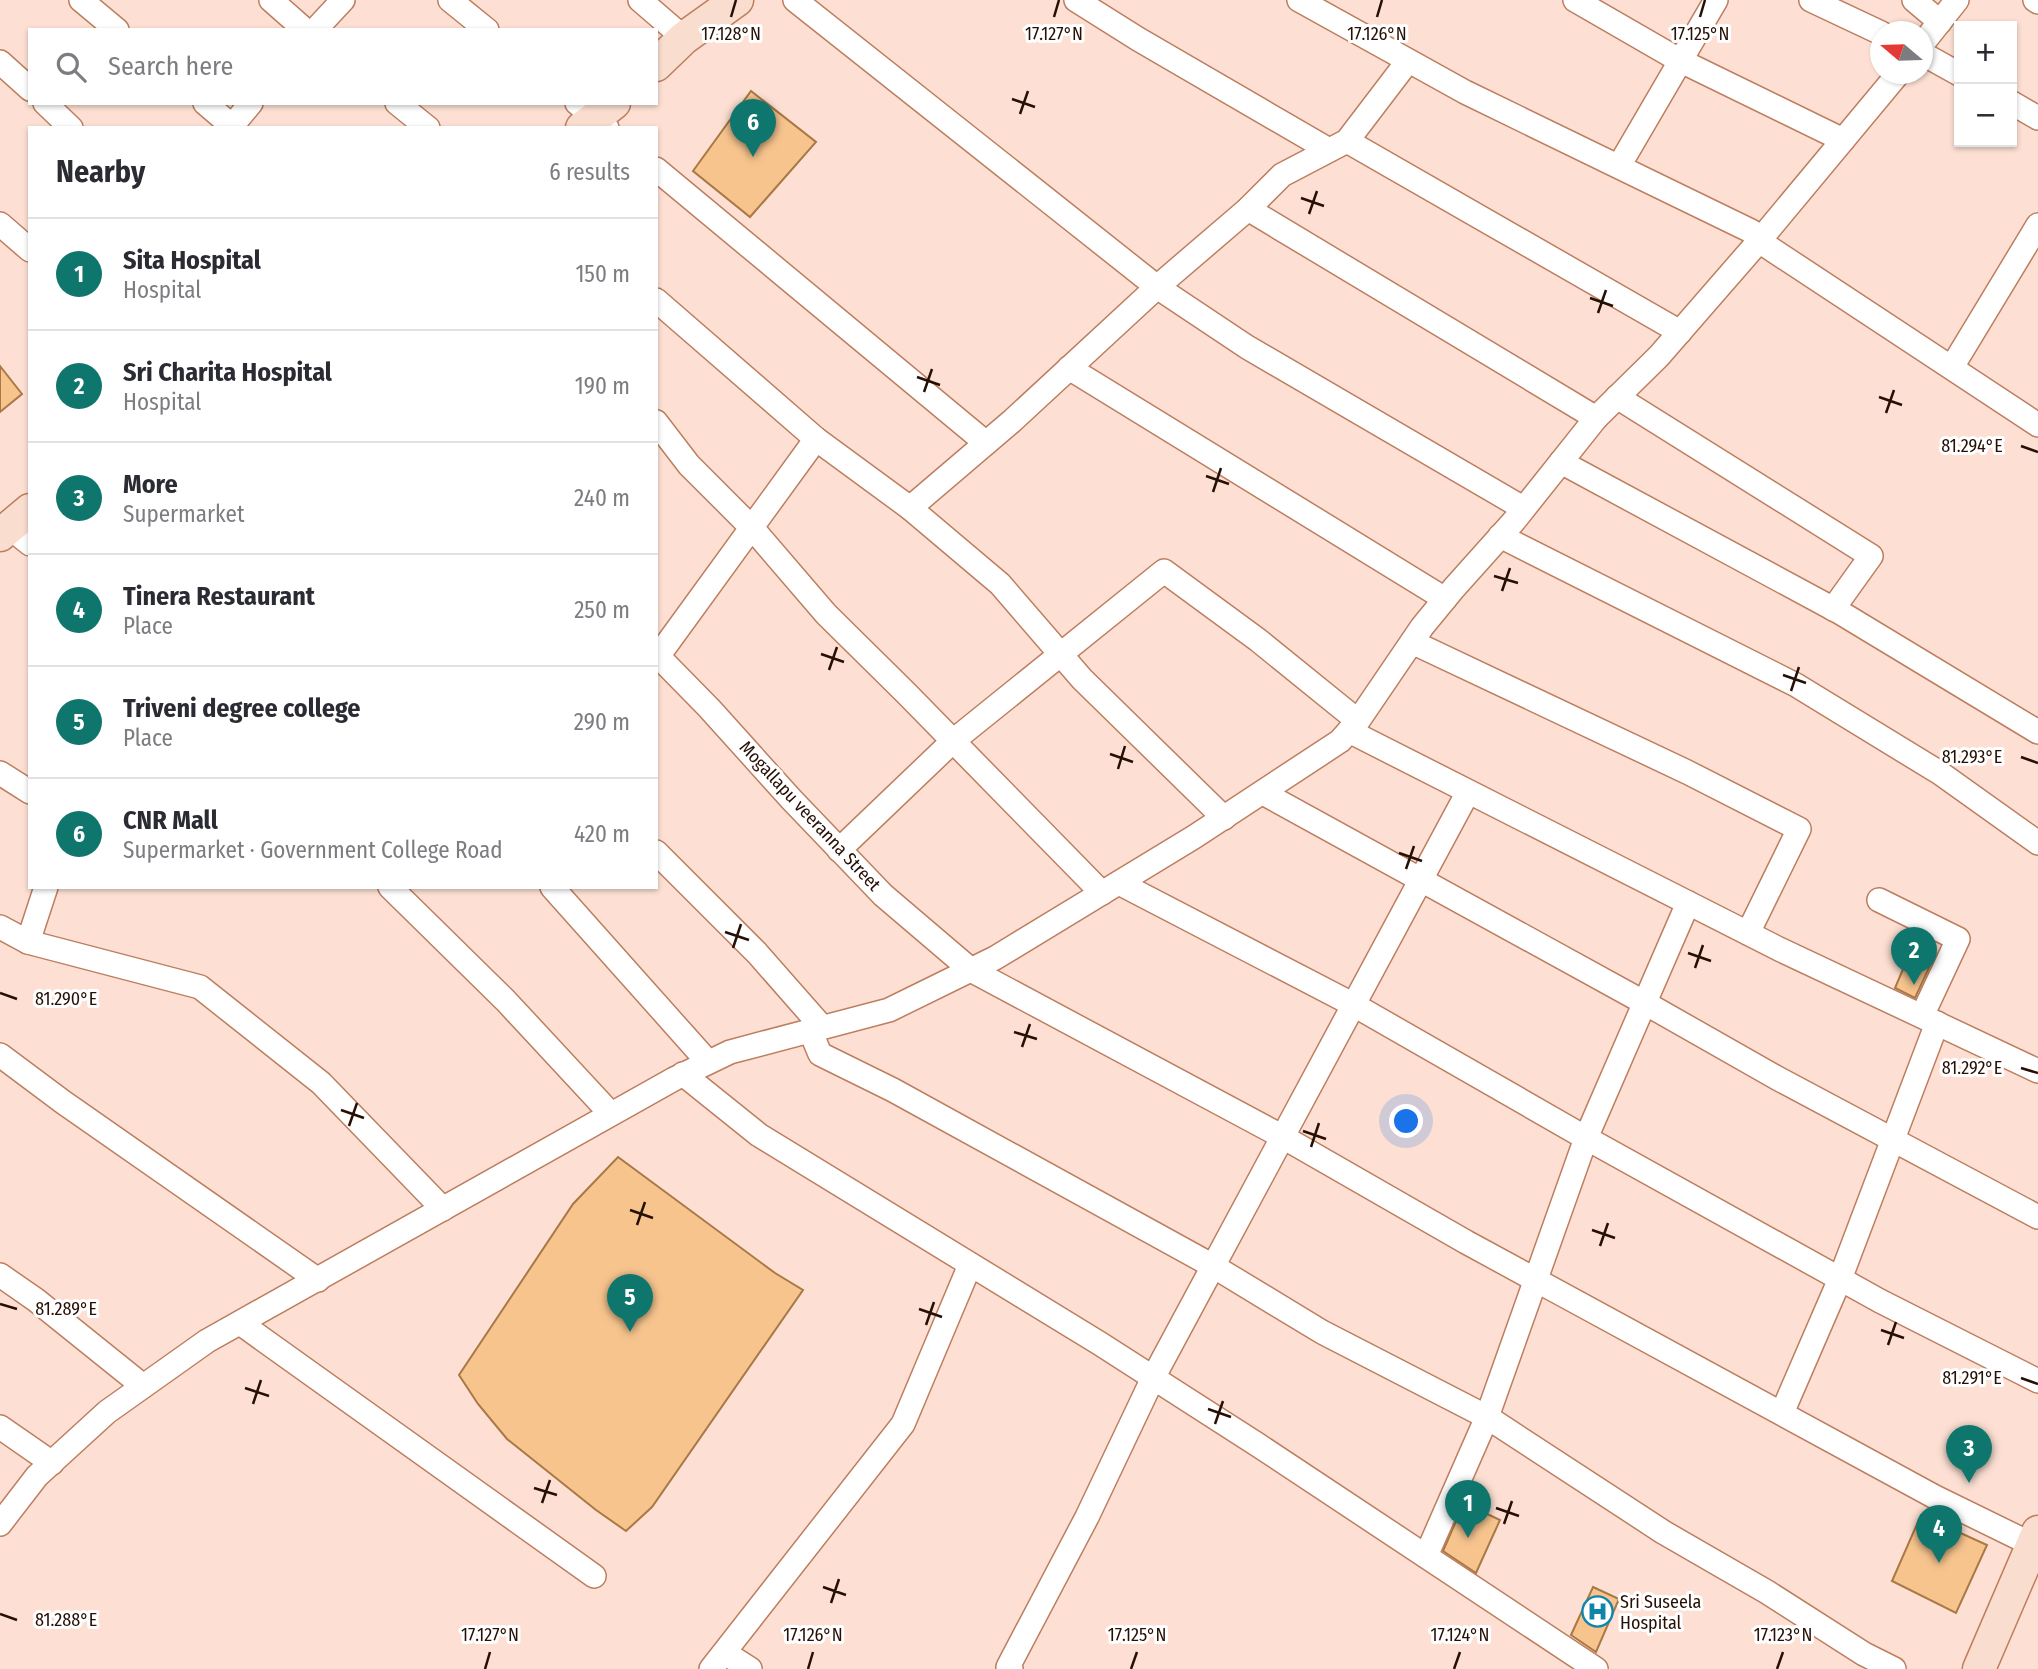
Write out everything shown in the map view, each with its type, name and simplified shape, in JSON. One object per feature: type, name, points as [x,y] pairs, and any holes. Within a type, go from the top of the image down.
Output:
[{"type":"main road","points":[[658,63],[684,38],[737,0]]},
{"type":"main road","points":[[1979,1669],[2036,1538]]},
{"type":"street","points":[[81,0],[115,28]]},
{"type":"street","points":[[271,0],[303,28]]},
{"type":"street","points":[[317,28],[343,0]]},
{"type":"street","points":[[450,0],[485,28]]},
{"type":"street","points":[[640,0],[684,38]]},
{"type":"street","points":[[795,0],[1157,287],[1247,347],[1523,508]]},
{"type":"street","points":[[1076,0],[1138,39],[1680,332]]},
{"type":"street","points":[[1299,0],[1465,92],[1751,231],[1759,241],[2038,425]]},
{"type":"street","points":[[1575,0],[1679,60],[1843,140]]},
{"type":"street","points":[[1619,166],[1716,0]]},
{"type":"street","points":[[1811,0],[1870,28]]},
{"type":"street","points":[[1914,0],[1940,22]]},
{"type":"street","points":[[1933,31],[1957,0]]},
{"type":"street","points":[[1933,60],[1954,71]]},
{"type":"street","points":[[910,508],[1248,209],[1282,175],[1338,146],[1408,61]]},
{"type":"street","points":[[0,62],[28,87]]},
{"type":"street","points":[[0,1524],[37,1476],[107,1412],[207,1341],[682,1074],[730,1052],[889,1010],[971,970],[1224,818],[1331,748],[1353,726],[1445,599],[1596,418],[1680,332],[1890,84]]},
{"type":"street","points":[[47,105],[69,126]]},
{"type":"street","points":[[207,105],[232,126],[249,105]]},
{"type":"street","points":[[399,105],[426,126]]},
{"type":"street","points":[[2017,106],[2038,118]]},
{"type":"street","points":[[658,171],[986,443]]},
{"type":"street","points":[[1248,209],[1596,418]]},
{"type":"street","points":[[0,224],[28,248]]},
{"type":"street","points":[[1952,367],[2037,230]]},
{"type":"street","points":[[658,302],[816,439],[910,508],[1000,584],[1082,679],[1224,818]]},
{"type":"street","points":[[1069,368],[1445,599]]},
{"type":"street","points":[[1616,397],[1871,556],[1833,609]]},
{"type":"street","points":[[658,425],[689,465],[752,529],[825,614],[953,741],[1110,888],[1354,1005],[1840,1279],[2038,1381]]},
{"type":"street","points":[[658,656],[816,439]]},
{"type":"street","points":[[1561,462],[1833,609],[2038,732]]},
{"type":"street","points":[[1500,536],[1796,685],[1940,772],[2038,843]]},
{"type":"street","points":[[839,850],[953,741],[1164,571],[1258,640],[1353,726],[1468,792],[1748,933],[2038,1071]]},
{"type":"street","points":[[1412,642],[1687,772],[1799,830],[1748,933]]},
{"type":"street","name":"Mogallapu veeranna Street","points":[[658,658],[709,708],[883,895],[971,970],[1283,1137],[1536,1280],[1935,1497],[2036,1538]]},
{"type":"street","points":[[0,773],[28,791]]},
{"type":"street","points":[[1008,1668],[1087,1517],[1153,1378],[1468,792]]},
{"type":"street","points":[[1263,793],[1645,1003],[1777,1079],[2038,1217]]},
{"type":"street","points":[[658,854],[757,953],[816,1029],[820,1054],[893,1090],[1213,1266],[1322,1332],[1487,1417],[1663,1532],[1767,1592],[1864,1654],[1894,1669]]},
{"type":"street","points":[[28,942],[45,889]]},
{"type":"street","points":[[392,889],[506,1001],[610,1113]]},
{"type":"street","points":[[554,889],[708,1062]]},
{"type":"street","points":[[1782,1413],[1840,1279],[1891,1139],[1958,939],[1879,900]]},
{"type":"street","points":[[1426,1556],[1487,1417],[1586,1138],[1688,903]]},
{"type":"street","points":[[0,927],[28,942],[200,987],[321,1083],[443,1209]]},
{"type":"street","points":[[0,1055],[74,1110],[318,1280]]},
{"type":"street","points":[[682,1074],[759,1135],[1153,1378],[1596,1669]]},
{"type":"street","points":[[750,1669],[718,1661],[903,1424],[970,1265]]},
{"type":"street","points":[[0,1275],[36,1300],[143,1386]]},
{"type":"street","points":[[240,1323],[594,1576]]},
{"type":"street","points":[[0,1427],[52,1463]]},
{"type":"building","points":[[751,91],[816,142],[750,217],[693,171]]},
{"type":"building","points":[[0,366],[22,394],[0,412]]},
{"type":"building","points":[[1911,950],[1933,959],[1915,998],[1895,988]]},
{"type":"building","points":[[618,1157],[775,1273],[803,1290],[652,1507],[626,1531],[507,1439],[478,1404],[459,1375],[573,1204]]},
{"type":"building","points":[[1464,1503],[1500,1520],[1476,1573],[1443,1551]]},
{"type":"building","points":[[1921,1515],[1987,1545],[1956,1613],[1892,1581]]},
{"type":"building","points":[[1593,1587],[1619,1599],[1596,1652],[1571,1635]]},
{"type":"place","name":"CNR Mall","points":[[753,157]]},
{"type":"place","name":"Sri Charita Hospital","points":[[1914,985]]},
{"type":"place","name":"Triveni degree college","points":[[630,1332]]},
{"type":"place","name":"More","points":[[1969,1483]]},
{"type":"place","name":"Sita Hospital","points":[[1468,1538]]},
{"type":"place","name":"Tinera Restaurant","points":[[1939,1563]]},
{"type":"place","name":"Sri Suseela Hospital","points":[[1597,1612]]}]
